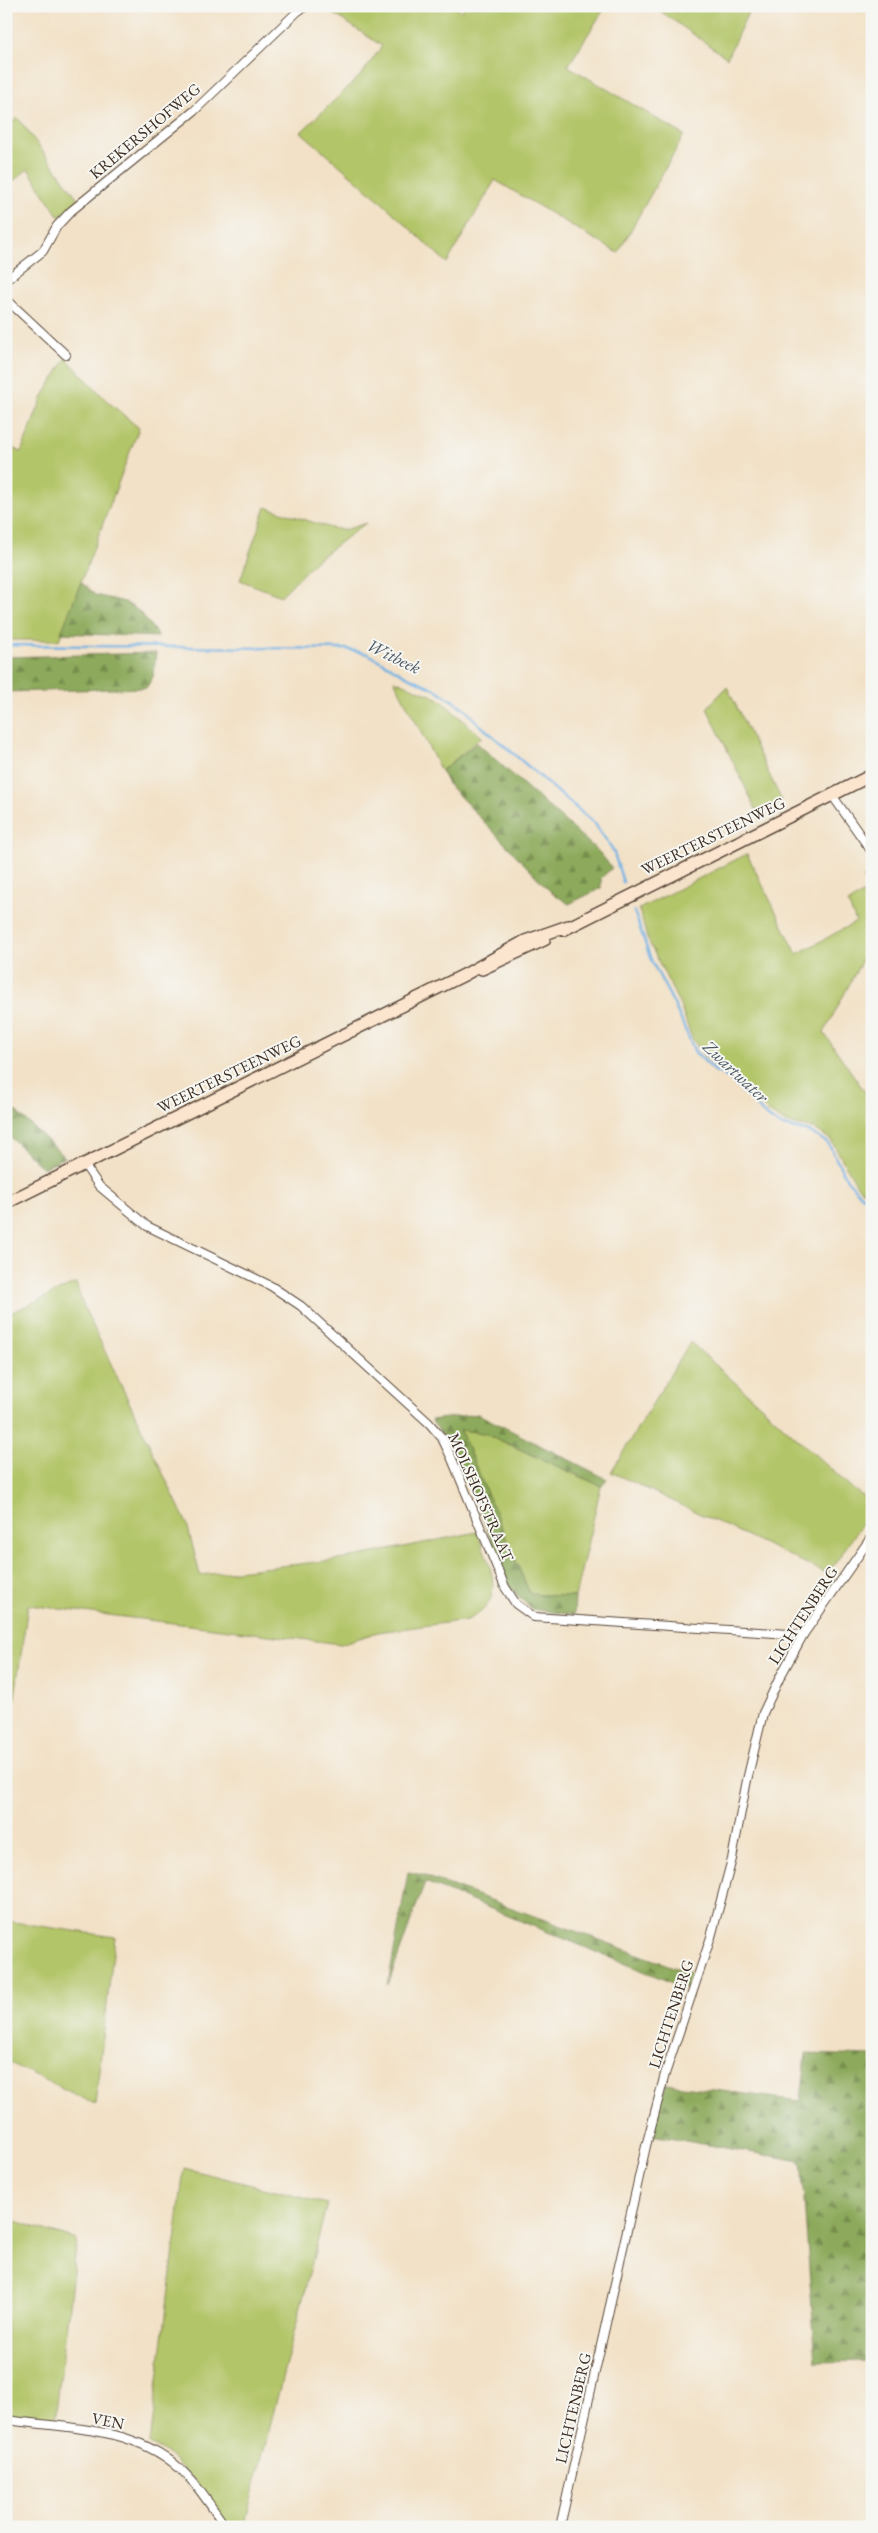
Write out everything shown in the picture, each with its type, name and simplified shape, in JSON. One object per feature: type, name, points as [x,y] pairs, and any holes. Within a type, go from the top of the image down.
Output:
[{"type":"main road","name":"WEERTERSTEENWEG","points":[[6,1203],[466,974],[525,941],[568,926],[872,775]]},
{"type":"street","name":"KREKERSHOFWEG","points":[[6,280],[43,251],[57,226],[72,211],[194,111],[298,11],[306,6]]},
{"type":"street","points":[[6,299],[66,354]]},
{"type":"street","points":[[832,795],[872,852]]},
{"type":"street","name":"MOLSHOFSTRAAT","points":[[84,1164],[100,1186],[147,1226],[271,1286],[301,1306],[429,1423],[442,1438],[452,1459],[505,1587],[516,1604],[534,1617],[803,1635]]},
{"type":"street","name":"LICHTENBERG","points":[[560,2527],[646,2146],[666,2074],[711,1937],[732,1859],[747,1780],[764,1713],[780,1677],[803,1635],[872,1536]]},
{"type":"street","name":"VEN","points":[[6,2420],[118,2435],[159,2453],[178,2467],[192,2482],[226,2527]]},
{"type":"green space","points":[[322,6],[452,6],[462,11],[465,6],[606,6],[568,66],[684,135],[618,253],[495,180],[447,263],[376,197],[301,132],[362,74],[382,46]]},
{"type":"green space","points":[[653,6],[751,6],[727,58]]},
{"type":"green space","points":[[18,118],[79,200],[59,217],[28,169],[6,187],[6,127]]},
{"type":"green space","points":[[66,358],[106,400],[139,428],[59,640],[6,640],[6,445],[21,452],[43,396]]},
{"type":"green space","points":[[266,507],[331,528],[344,530],[366,523],[315,561],[281,596],[240,580]]},
{"type":"green space","points":[[81,582],[95,595],[125,602],[140,612],[159,637],[61,633]]},
{"type":"green space","points":[[156,653],[153,677],[146,688],[6,692],[6,657]]},
{"type":"green space","points":[[394,680],[438,698],[482,737],[441,771]]},
{"type":"green space","points":[[727,687],[782,801],[758,814],[707,708]]},
{"type":"green space","points":[[477,743],[599,852],[612,868],[601,878],[601,888],[569,904],[551,892],[448,784],[441,771]]},
{"type":"green space","points":[[747,854],[797,954],[856,922],[848,903],[869,890],[863,878],[872,874],[872,941],[824,1033],[872,1102],[872,1197],[858,1187],[831,1140],[815,1129],[786,1123],[767,1111],[734,1076],[719,1069],[704,1056],[692,1038],[679,1003],[647,938],[639,909]]},
{"type":"green space","points":[[6,1102],[65,1157],[43,1168],[6,1133]]},
{"type":"green space","points":[[76,1283],[82,1303],[187,1524],[200,1575],[344,1559],[477,1532],[487,1556],[493,1581],[488,1603],[480,1612],[467,1620],[378,1632],[341,1644],[28,1605],[6,1759],[6,1315]]},
{"type":"green space","points":[[690,1342],[853,1489],[872,1503],[872,1509],[828,1574],[611,1472]]},
{"type":"green space","points":[[478,1414],[607,1479],[601,1486],[484,1433],[460,1430],[530,1594],[575,1597],[574,1615],[532,1609],[511,1589],[473,1494],[450,1445],[431,1420]]},
{"type":"green space","points":[[460,1430],[484,1433],[601,1486],[575,1597],[530,1594]]},
{"type":"green space","points":[[408,1872],[422,1875],[690,1973],[685,1988],[425,1882],[388,1985]]},
{"type":"green space","points":[[6,1921],[115,1937],[95,2104],[6,2061]]},
{"type":"green space","points":[[806,2054],[872,2056],[872,2361],[816,2362],[801,2161],[651,2135],[666,2084],[801,2101]]},
{"type":"green space","points":[[184,2168],[327,2204],[244,2527],[229,2527],[184,2470],[162,2451],[150,2444]]},
{"type":"green space","points":[[6,2218],[77,2240],[55,2420],[6,2414]]},
{"type":"waterway","name":"Witbeek","points":[[6,645],[346,649],[368,654],[408,677],[435,689],[465,709],[479,724],[595,824],[613,850],[623,882]]},
{"type":"waterway","name":"Zwartwater","points":[[634,911],[651,960],[674,1004],[695,1052],[715,1071],[729,1078],[763,1113],[779,1125],[810,1132],[828,1143],[847,1180],[862,1196],[872,1202]]}]
